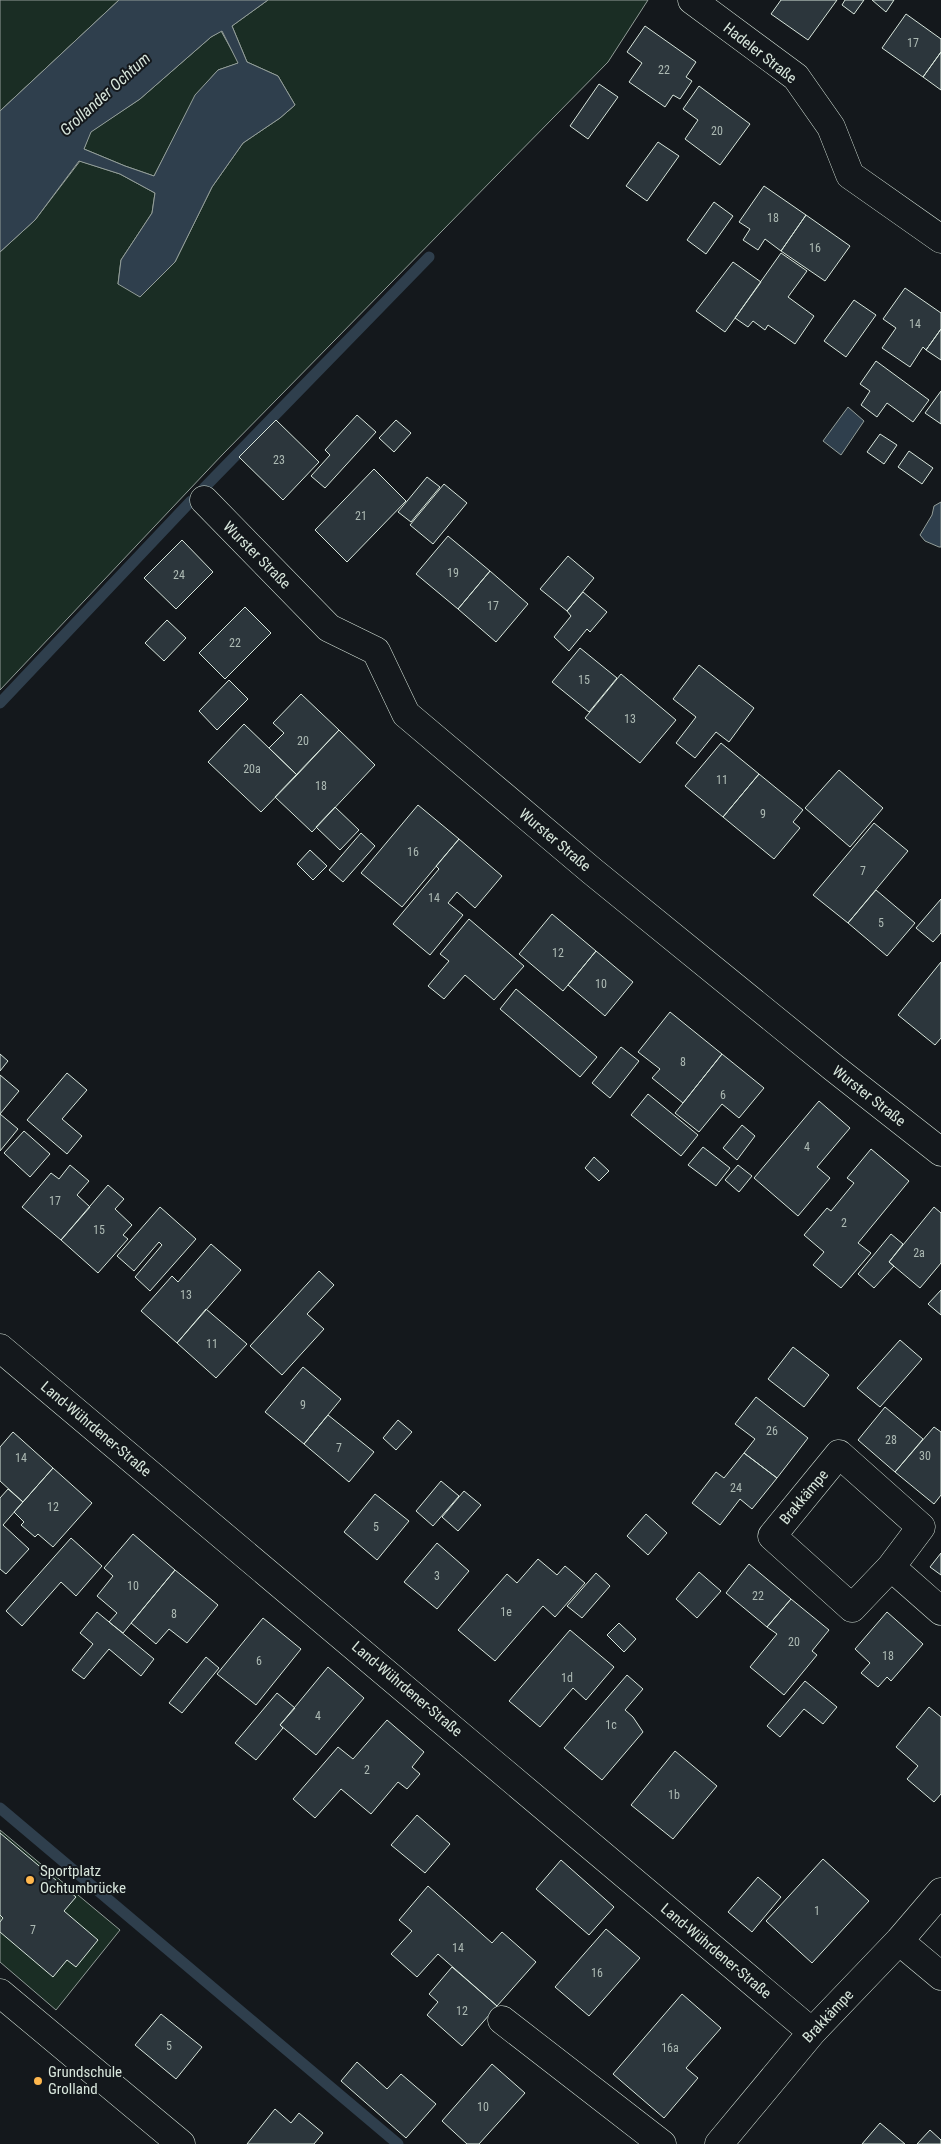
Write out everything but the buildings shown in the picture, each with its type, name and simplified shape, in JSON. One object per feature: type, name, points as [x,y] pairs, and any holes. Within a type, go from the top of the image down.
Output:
[{"type":"street","name":"Hadeler Straße","points":[[692,0],[796,77],[831,127],[850,175],[941,239]]},
{"type":"street","name":"Wurster Straße","points":[[204,500],[329,628],[376,651],[406,714],[592,871],[834,1068],[941,1152]]},
{"type":"street","name":"Land-Wührdener-Straße","points":[[0,1348],[812,2032]]},
{"type":"street","name":"Brakkämpe","points":[[839,1454],[922,1527],[891,1567],[852,1608],[772,1536],[839,1454]]},
{"type":"street","points":[[891,1567],[941,1611]]},
{"type":"street","name":"Brakkämpe","points":[[719,2144],[812,2032],[899,1941],[941,1892]]},
{"type":"street","points":[[899,1941],[941,1976]]},
{"type":"street","points":[[0,1994],[181,2144]]},
{"type":"street","points":[[502,2020],[662,2144]]},
{"type":"green space","points":[[0,0],[119,0],[0,111]]},
{"type":"green space","points":[[268,0],[648,0],[608,62],[223,454],[0,690],[0,252],[35,220],[80,161],[120,174],[155,193],[152,213],[121,260],[118,284],[175,262],[212,187],[243,143],[280,118],[295,105],[278,76],[247,62],[232,26]]},
{"type":"green space","points":[[221,31],[239,63],[218,70],[196,95],[154,176],[84,149],[90,132],[140,99],[211,37]]},
{"type":"green space","name":"Sportplatz Ochtumbrücke","points":[[0,1830],[120,1930],[56,2010],[0,1962]]},
{"type":"water","name":"Grollander Ochtum","points":[[119,0],[268,0],[232,26],[247,62],[278,76],[295,105],[280,118],[243,143],[212,187],[175,262],[140,297],[118,284],[121,260],[152,213],[155,193],[120,174],[79,161],[35,220],[0,252],[0,111]],"holes":[[[222,31],[238,63],[218,70],[195,95],[154,176],[84,149],[91,132],[140,99],[211,37]]]},
{"type":"water","points":[[848,407],[864,421],[841,455],[823,441]]},
{"type":"water","points":[[941,502],[941,547],[939,547],[925,541],[920,535],[932,515],[934,506]]},
{"type":"waterway","points":[[204,488],[429,257]]},
{"type":"waterway","points":[[0,703],[191,501]]},
{"type":"waterway","points":[[0,1808],[398,2144]]},
{"type":"place","name":"Sportplatz Ochtumbrücke","points":[[30,1880]]},
{"type":"place","name":"Grundschule Grolland","points":[[38,2081]]}]
